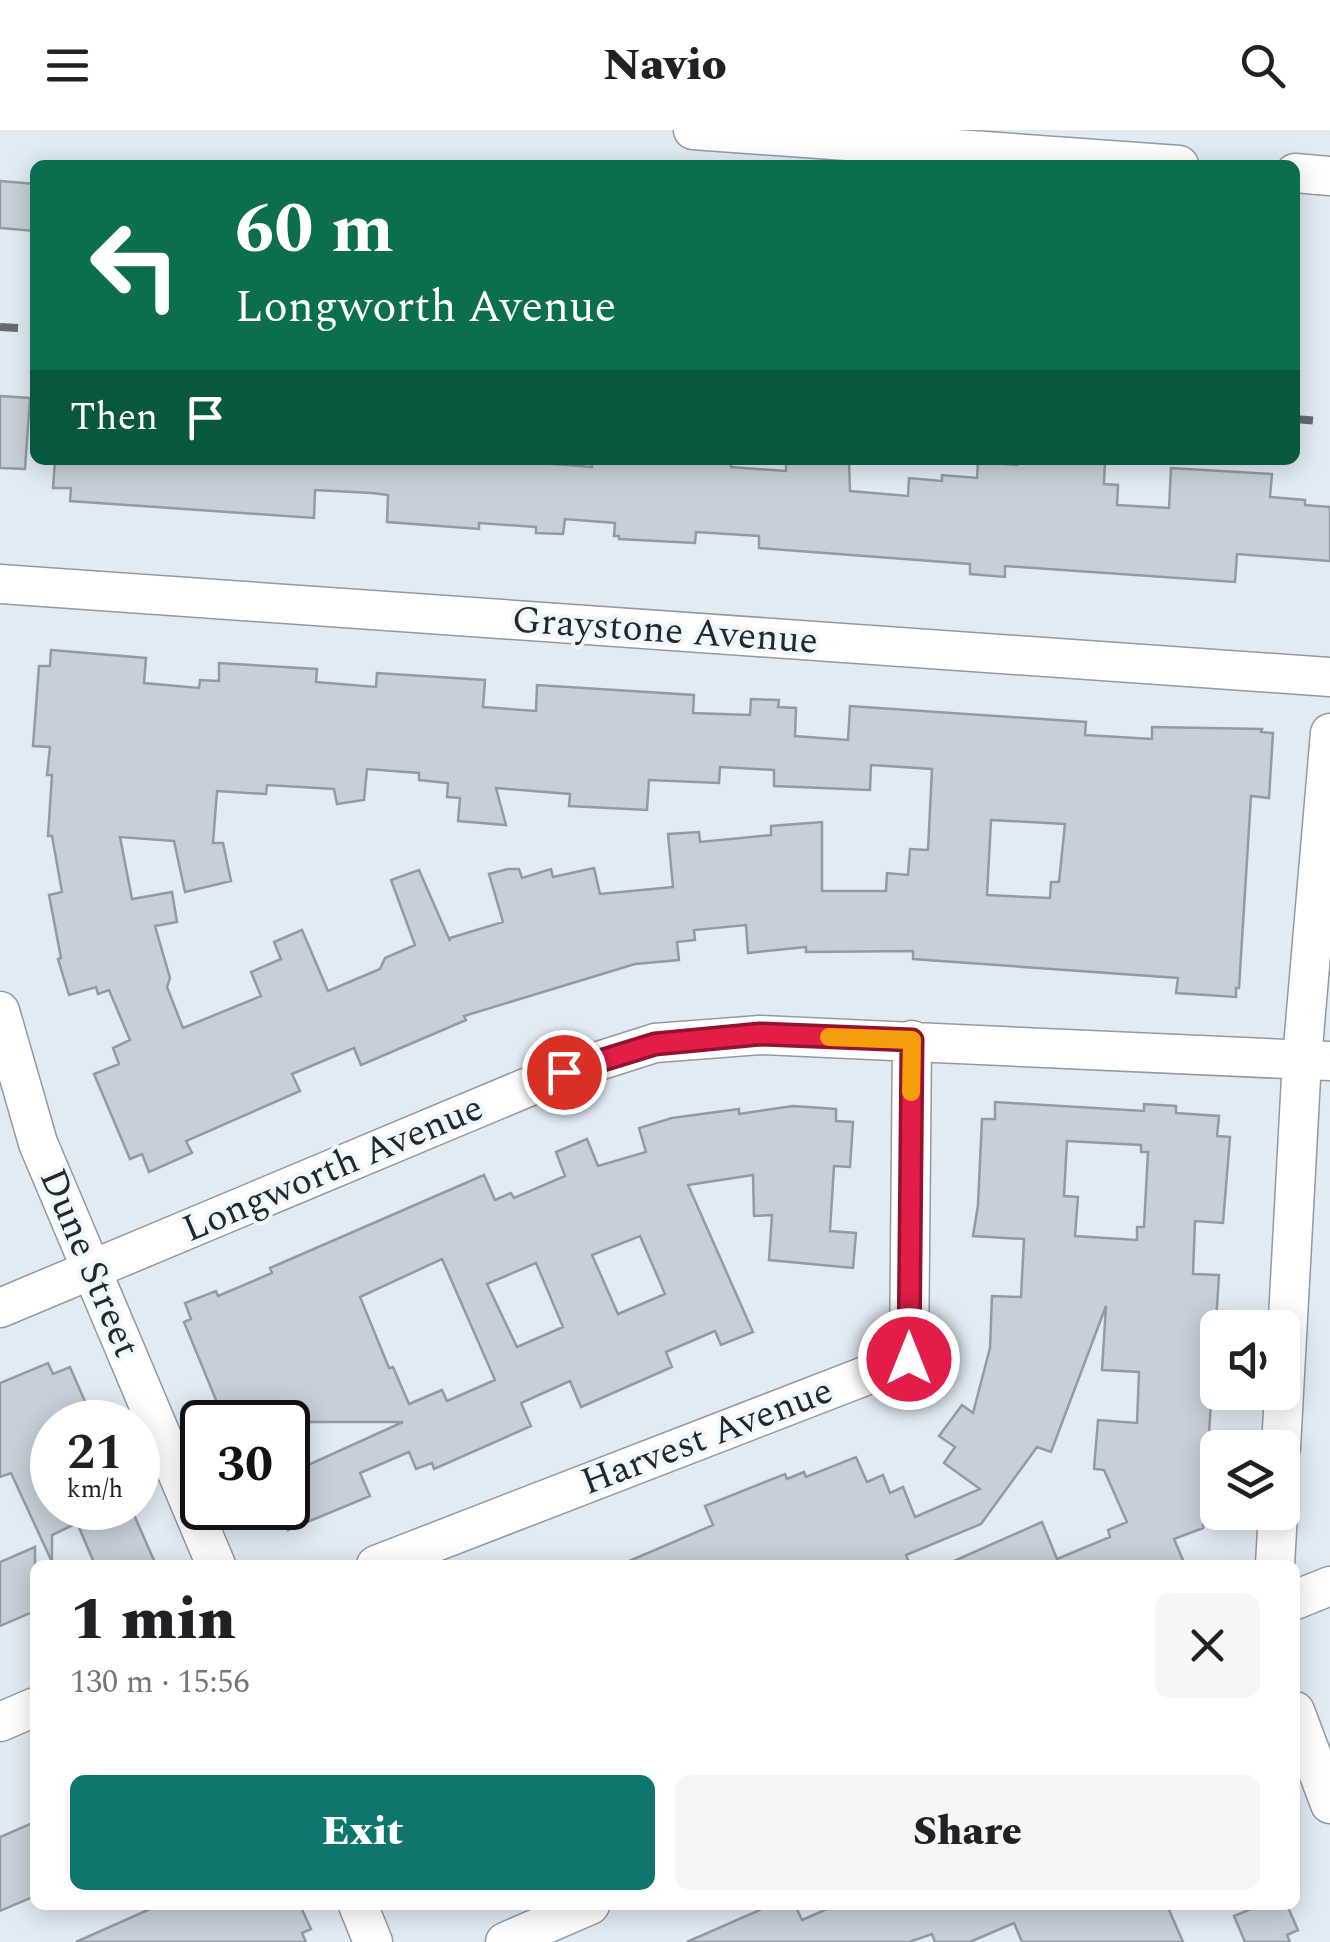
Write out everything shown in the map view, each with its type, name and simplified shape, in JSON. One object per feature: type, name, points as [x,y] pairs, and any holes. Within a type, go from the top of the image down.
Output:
[{"type":"street","points":[[693,130],[1110,160]]},
{"type":"street","points":[[1300,173],[1330,176]]},
{"type":"street","name":"Graystone Avenue","points":[[0,584],[1330,677]]},
{"type":"street","points":[[1283,1430],[1316,1060],[1330,732]]},
{"type":"street","name":"Dune Street","points":[[0,1010],[38,1142],[214,1560]]},
{"type":"street","name":"Longworth Avenue","points":[[0,1308],[564,1072],[655,1044],[760,1034],[1316,1060]]},
{"type":"street","name":"Harvest Avenue","points":[[389,1560],[909,1359],[912,1040]]},
{"type":"street","points":[[1275,1560],[1277,1530]]},
{"type":"street","points":[[1300,1598],[1330,1586]]},
{"type":"street","points":[[0,1722],[30,1709]]},
{"type":"street","points":[[1300,1725],[1330,1804]]},
{"type":"street","points":[[360,1910],[373,1942]]},
{"type":"street","points":[[505,1942],[579,1910]]},
{"type":"building","points":[[0,181],[30,184],[30,231],[0,228]]},
{"type":"building","points":[[0,396],[30,398],[25,469],[0,468]]},
{"type":"building","points":[[55,465],[731,465],[786,471],[786,465],[849,465],[850,491],[908,496],[909,478],[977,478],[978,465],[1105,465],[1104,484],[1118,485],[1117,505],[1169,508],[1171,468],[1272,474],[1270,497],[1330,507],[1330,561],[1237,554],[1235,582],[1005,566],[1005,577],[970,574],[970,564],[759,548],[759,536],[696,532],[695,543],[619,539],[614,536],[615,523],[565,519],[563,534],[536,533],[536,527],[479,523],[479,529],[387,522],[388,495],[372,493],[315,490],[314,518],[70,501],[71,488],[53,488]]},
{"type":"building","points":[[51,650],[146,658],[144,683],[199,688],[200,680],[219,681],[219,663],[317,669],[316,682],[376,687],[377,673],[485,680],[483,707],[536,711],[537,685],[694,695],[693,713],[750,715],[751,699],[779,700],[778,707],[796,708],[795,736],[848,740],[850,706],[1086,722],[1085,735],[1152,739],[1152,727],[1262,729],[1261,732],[1273,733],[1269,798],[1251,796],[1239,988],[1236,997],[1176,993],[1178,978],[913,959],[913,951],[806,952],[806,947],[748,953],[746,925],[694,930],[695,940],[677,942],[679,960],[635,964],[464,1016],[466,1020],[361,1065],[354,1048],[292,1074],[300,1091],[186,1141],[192,1153],[149,1172],[142,1154],[130,1159],[94,1074],[119,1064],[113,1048],[130,1040],[109,990],[98,994],[96,987],[69,995],[58,959],[61,958],[49,895],[62,892],[52,836],[48,836],[50,747],[33,746],[39,666],[50,666]],"holes":[[[871,765],[932,769],[928,850],[910,849],[908,875],[887,873],[886,891],[822,891],[822,822],[771,826],[771,835],[700,842],[699,832],[668,834],[673,887],[600,894],[594,868],[553,877],[551,869],[522,878],[519,869],[508,869],[489,874],[503,922],[450,941],[419,870],[391,880],[415,945],[385,958],[380,969],[328,991],[302,930],[274,942],[281,959],[251,972],[261,996],[183,1028],[167,987],[170,978],[155,926],[177,922],[172,892],[132,899],[120,837],[174,841],[185,892],[231,881],[223,843],[213,843],[217,791],[266,794],[267,785],[334,789],[337,804],[364,800],[367,769],[419,773],[419,780],[448,783],[447,797],[460,798],[458,821],[506,825],[496,788],[570,794],[569,806],[647,810],[649,780],[719,783],[720,767],[774,770],[774,786],[870,790]],[[991,820],[1065,824],[1059,882],[1051,882],[1050,898],[987,895]]]},
{"type":"building","points":[[995,1102],[1144,1111],[1144,1104],[1176,1106],[1176,1113],[1219,1116],[1217,1136],[1230,1137],[1223,1223],[1195,1221],[1193,1274],[1219,1275],[1217,1310],[1200,1310],[1200,1410],[1210,1410],[1209,1430],[1200,1430],[1200,1529],[1174,1539],[1183,1560],[956,1560],[1042,1522],[1057,1559],[1110,1537],[1108,1530],[1127,1522],[1104,1470],[1094,1469],[1098,1420],[1137,1423],[1139,1372],[1102,1370],[1106,1306],[1051,1452],[1037,1447],[981,1524],[906,1555],[908,1560],[632,1560],[713,1525],[705,1506],[785,1474],[787,1479],[804,1472],[806,1477],[856,1457],[867,1482],[883,1475],[890,1493],[903,1487],[915,1517],[980,1489],[944,1463],[955,1447],[939,1436],[962,1405],[973,1413],[990,1348],[992,1296],[1021,1297],[1024,1239],[973,1236],[982,1119],[995,1119]],"holes":[[[1067,1141],[1141,1145],[1141,1152],[1148,1152],[1144,1227],[1137,1227],[1137,1240],[1075,1236],[1078,1197],[1064,1196]]]},
{"type":"building","points":[[793,1106],[836,1109],[836,1121],[853,1122],[850,1167],[834,1166],[830,1231],[856,1233],[853,1268],[769,1260],[772,1215],[754,1216],[753,1175],[688,1185],[753,1332],[721,1345],[715,1331],[666,1352],[672,1367],[581,1407],[570,1381],[521,1403],[531,1426],[434,1469],[432,1463],[416,1469],[409,1452],[360,1473],[370,1496],[310,1521],[310,1464],[403,1422],[310,1422],[310,1400],[216,1400],[184,1322],[191,1319],[185,1303],[216,1291],[218,1296],[272,1273],[270,1268],[484,1175],[495,1200],[511,1193],[514,1198],[565,1176],[556,1152],[587,1139],[598,1166],[646,1152],[639,1128],[672,1118],[739,1109],[739,1114]],"holes":[[[640,1236],[665,1294],[618,1314],[592,1255]],[[442,1259],[495,1380],[447,1401],[442,1390],[409,1404],[393,1367],[389,1368],[360,1297]],[[536,1263],[563,1327],[517,1347],[487,1284]]]},
{"type":"building","points":[[48,1363],[53,1374],[70,1367],[84,1400],[30,1400],[30,1514],[11,1473],[0,1477],[0,1383]]},
{"type":"building","points":[[37,1530],[62,1530],[52,1535],[51,1560]]},
{"type":"building","points":[[80,1530],[141,1530],[154,1560],[93,1560]]},
{"type":"building","points":[[35,1547],[35,1560],[30,1560],[30,1613],[0,1626],[0,1562]]},
{"type":"building","points":[[30,1824],[30,1898],[0,1911],[0,1837]]},
{"type":"building","points":[[148,1910],[302,1910],[311,1929],[302,1933],[306,1942],[76,1942]]},
{"type":"building","points":[[760,1910],[797,1910],[802,1920],[825,1910],[1169,1910],[1183,1942],[1022,1942],[1014,1923],[970,1942],[935,1942],[932,1934],[909,1942],[687,1942]]},
{"type":"building","points":[[1249,1910],[1289,1910],[1298,1930],[1287,1935],[1290,1942],[1245,1942],[1234,1916]]},
{"type":"railway","points":[[0,327],[30,329]]},
{"type":"railway","points":[[1300,419],[1330,422]]},
{"type":"slow traffic","points":[[829,1037],[912,1040],[911,1092]]},
{"type":"route","points":[[564,1072],[655,1044],[760,1034],[912,1040],[909,1359]]}]
